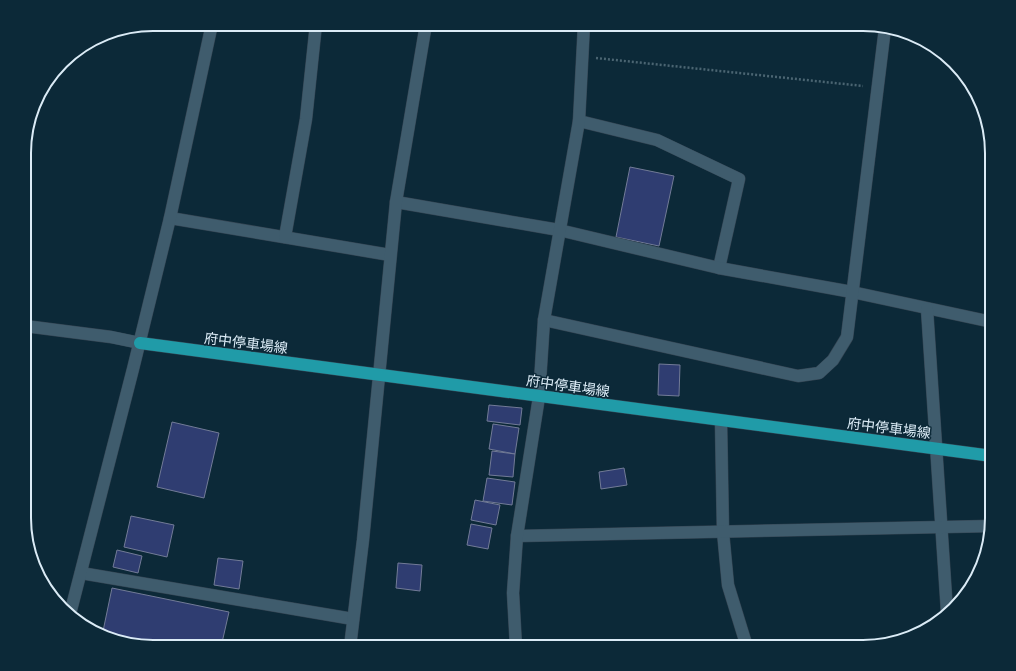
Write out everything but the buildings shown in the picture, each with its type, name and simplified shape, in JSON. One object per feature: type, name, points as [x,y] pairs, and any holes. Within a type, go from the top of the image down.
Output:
[{"type":"main road","name":"府中停車場線","points":[[140,343],[985,455]]},
{"type":"street","points":[[72,608],[140,343],[170,218],[210,31]]},
{"type":"street","points":[[285,238],[306,119],[315,31]]},
{"type":"street","points":[[351,640],[381,375],[390,255],[396,202],[425,31]]},
{"type":"street","points":[[516,640],[513,593],[518,536],[539,397],[544,320],[578,121],[584,31]]},
{"type":"street","points":[[544,320],[798,376],[819,373],[833,360],[847,337],[884,33]]},
{"type":"street","points":[[578,121],[657,140],[739,179],[719,268]]},
{"type":"street","points":[[396,202],[559,230],[719,268],[852,292],[985,321]]},
{"type":"street","points":[[170,218],[390,255]]},
{"type":"street","points":[[927,309],[935,449],[942,527],[947,606]]},
{"type":"street","points":[[31,327],[111,337],[140,343]]},
{"type":"street","points":[[721,421],[723,532],[728,585],[745,640]]},
{"type":"street","points":[[518,536],[985,526]]},
{"type":"street","points":[[81,573],[353,619]]},
{"type":"path","points":[[582,56],[877,88]]}]
